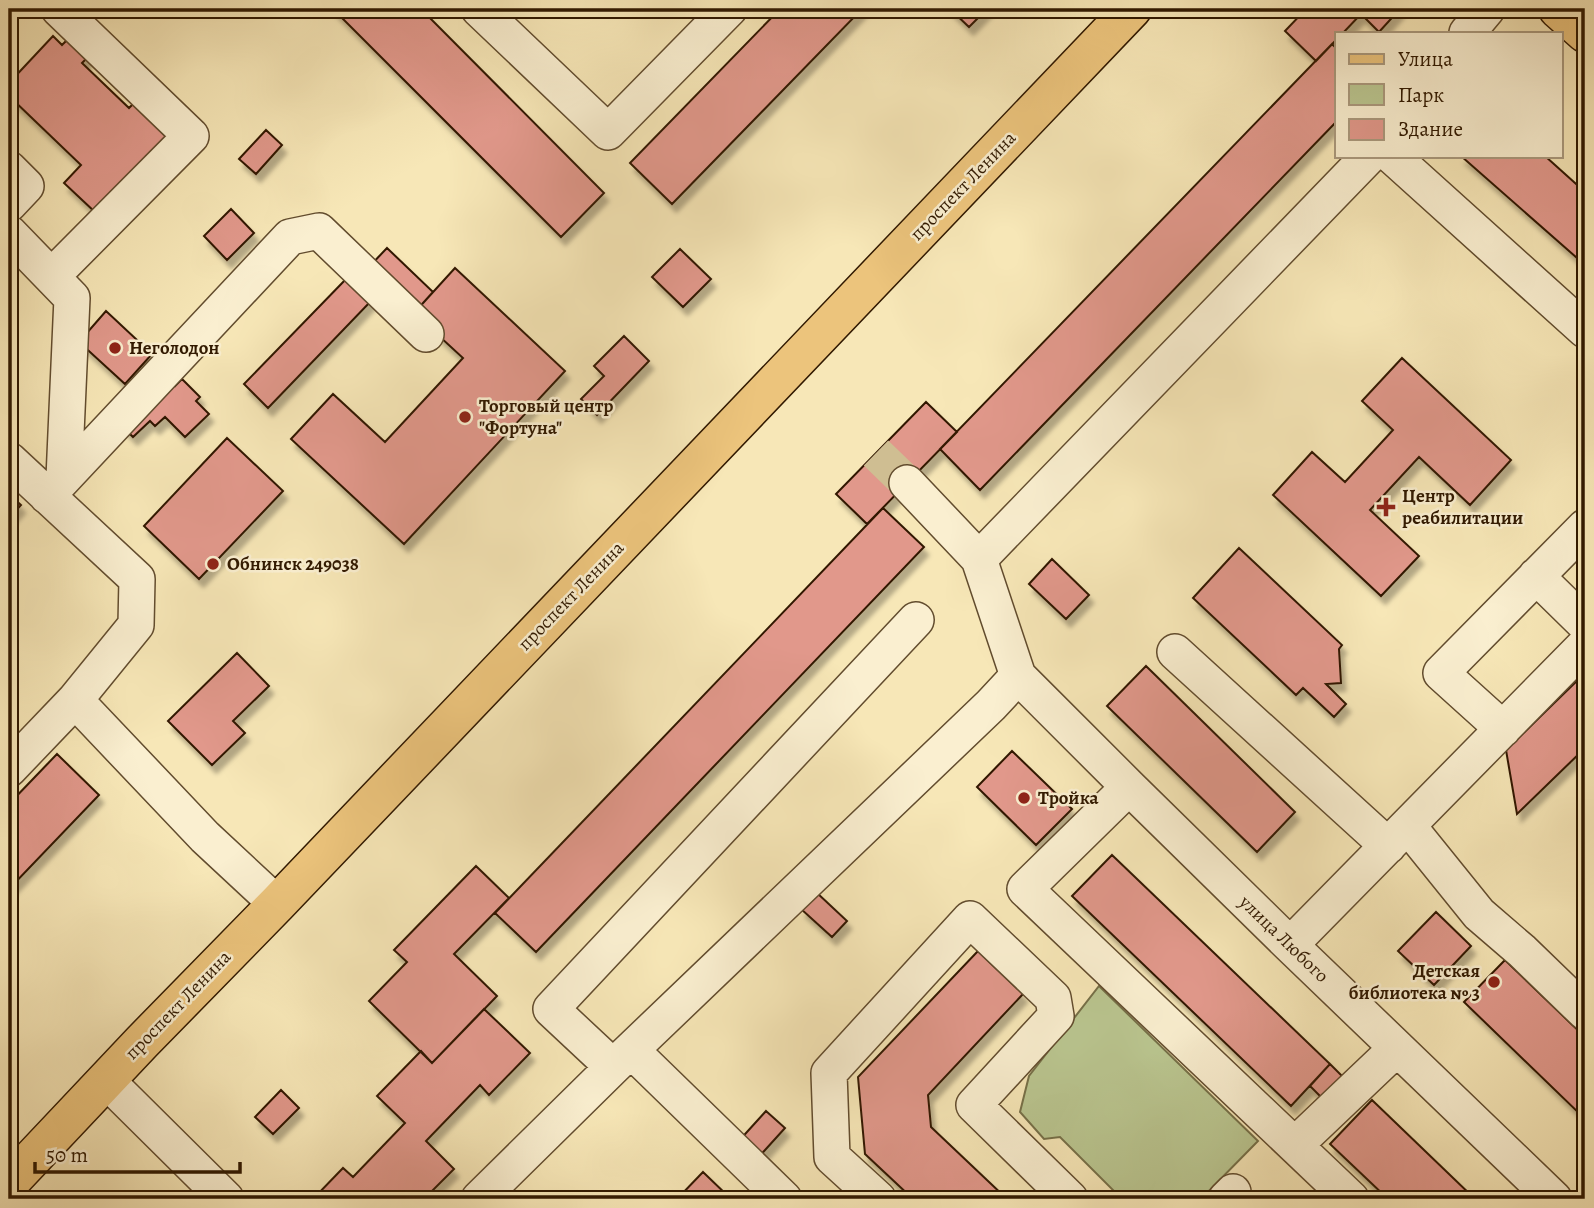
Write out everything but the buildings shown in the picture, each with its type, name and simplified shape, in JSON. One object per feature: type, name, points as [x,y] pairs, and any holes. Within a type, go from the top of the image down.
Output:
[{"type":"main road","name":"проспект Ленина","points":[[9,1183],[1132,9]]},
{"type":"street","points":[[52,276],[191,136],[59,9]]},
{"type":"street","points":[[479,9],[608,132],[729,9]]},
{"type":"street","points":[[1468,32],[1486,9]]},
{"type":"street","points":[[979,559],[1366,158]]},
{"type":"street","points":[[1394,158],[1585,330]]},
{"type":"street","points":[[9,169],[26,186],[9,204]]},
{"type":"street","points":[[56,487],[290,237],[319,231],[426,334]]},
{"type":"street","points":[[9,233],[72,298],[56,487]]},
{"type":"street","points":[[9,460],[56,487],[137,579],[136,625],[75,700],[9,769]]},
{"type":"street","points":[[479,1199],[1018,676],[979,559],[906,483]]},
{"type":"street","points":[[1503,729],[1441,673],[1585,527]]},
{"type":"street","points":[[1536,576],[1585,624]]},
{"type":"street","points":[[784,1199],[622,1058],[551,1009],[916,620]]},
{"type":"street","points":[[1290,945],[1585,645]]},
{"type":"street","points":[[1175,652],[1398,836],[1585,1012]]},
{"type":"street","name":"улица Любого","points":[[1018,676],[1129,788],[1553,1199]]},
{"type":"street","points":[[75,700],[205,837],[277,904]]},
{"type":"street","points":[[1129,788],[1025,889],[1351,1199]]},
{"type":"street","points":[[878,1199],[832,1157],[830,1073],[970,919],[1053,998],[1056,1016],[974,1105],[1070,1199]]},
{"type":"street","points":[[1295,1145],[1397,1048]]},
{"type":"street","points":[[106,1080],[226,1199]]},
{"type":"green space","points":[[1099,986],[1258,1141],[1201,1199],[1121,1199],[1060,1137],[1044,1139],[1020,1112],[1029,1076]]},
{"type":"tunnel","points":[[876,453],[907,483]]},
{"type":"place","name":"Неголодон","points":[[115,348]]},
{"type":"place","name":"Торговый центр \"Фортуна\"","points":[[465,417]]},
{"type":"place","name":"Центр реабилитации","points":[[1386,507]]},
{"type":"place","name":"Обнинск 249038","points":[[213,564]]},
{"type":"place","name":"Тройка","points":[[1024,798]]},
{"type":"place","name":"Детская библиотека № 3","points":[[1494,982]]}]
